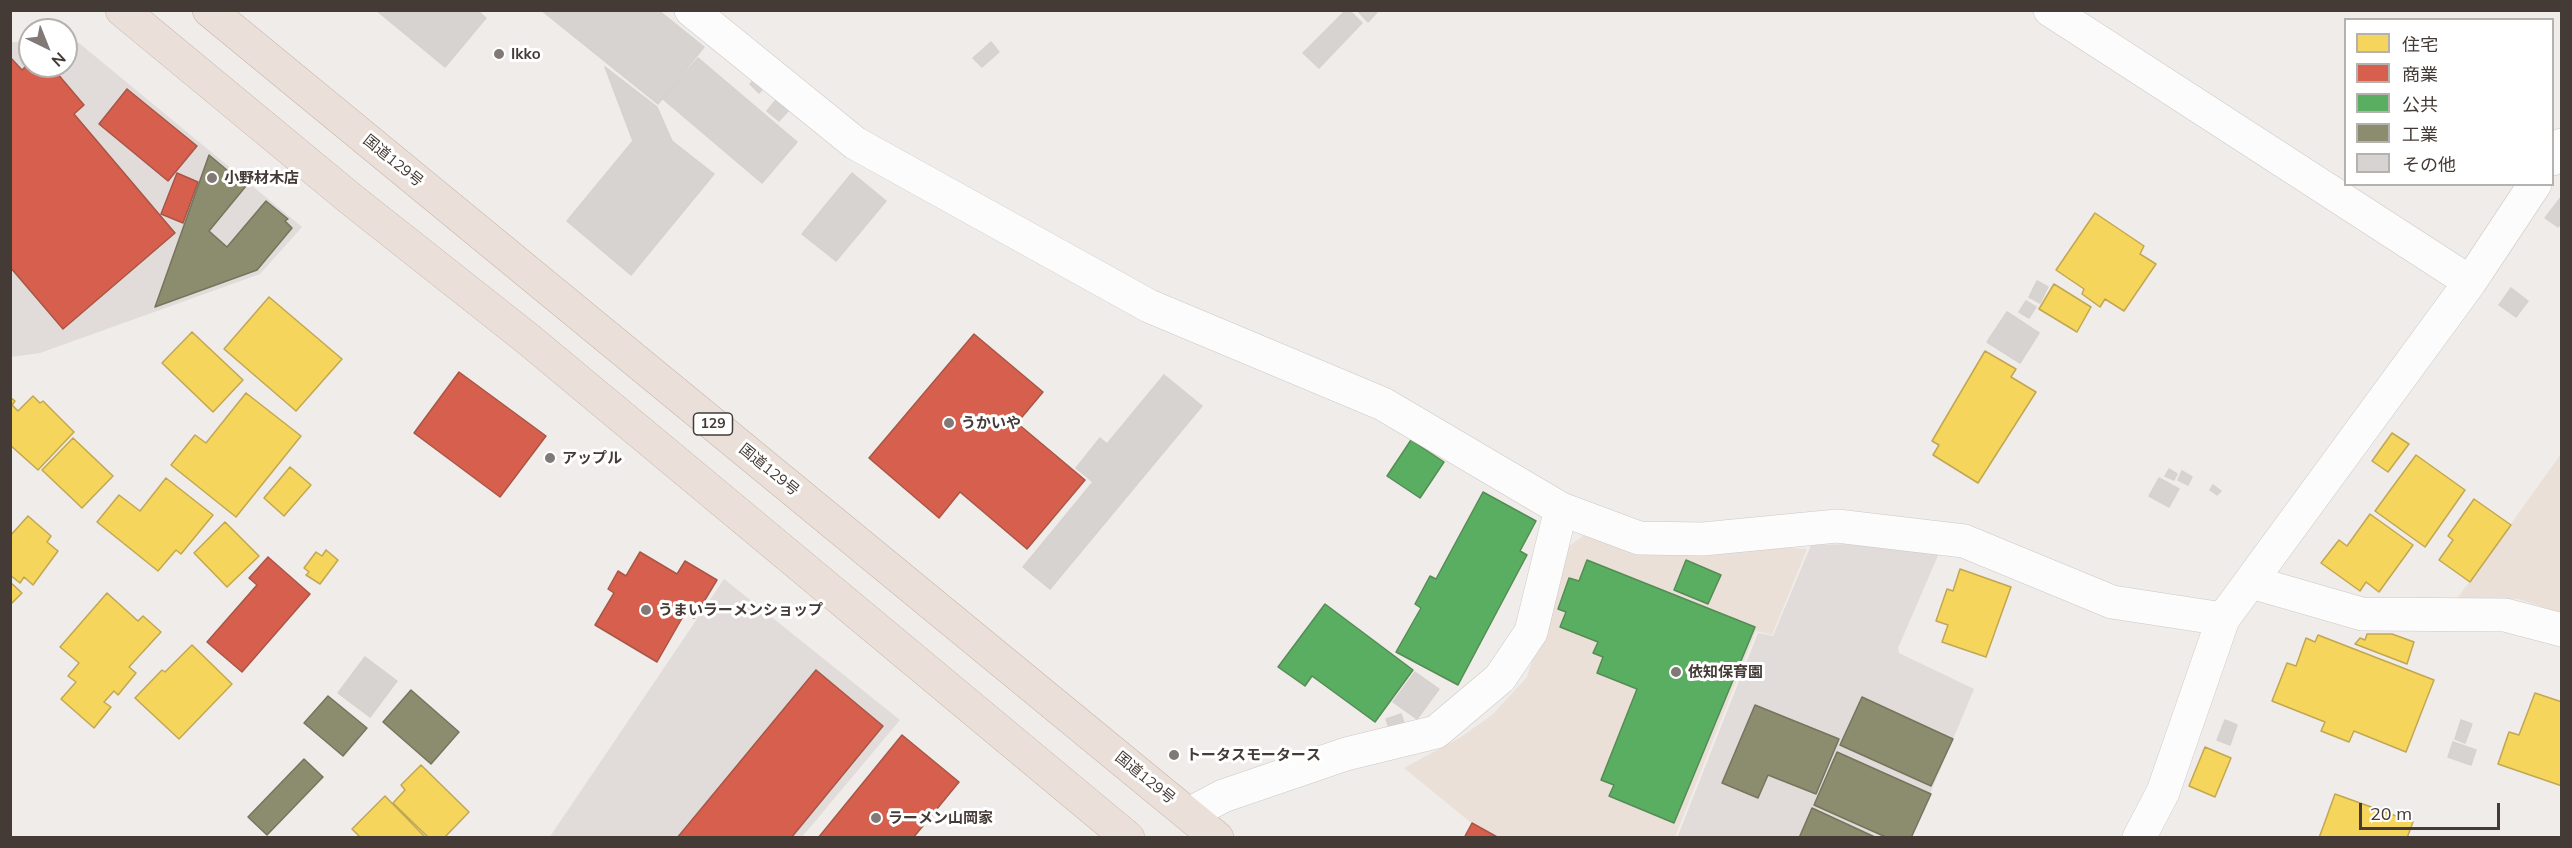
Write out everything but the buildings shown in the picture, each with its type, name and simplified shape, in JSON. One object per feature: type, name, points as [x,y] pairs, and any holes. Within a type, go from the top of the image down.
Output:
[{"type":"highway","points":[[122,10],[352,200],[528,339],[1128,837]]},
{"type":"highway","name":"国道129号","points":[[209,10],[1217,837]]},
{"type":"street","points":[[691,10],[855,143],[1149,306],[1383,404],[1561,509],[1640,538],[1703,539],[1837,526],[1964,541],[2112,602],[2223,619]]},
{"type":"street","points":[[2050,10],[2470,282]]},
{"type":"street","points":[[2139,837],[2163,792],[2223,619],[2470,282],[2534,186]]},
{"type":"street","points":[[1189,814],[1223,796],[1346,754],[1436,732],[1446,724],[1500,678],[1531,632],[1561,509]]},
{"type":"street","points":[[2251,582],[2362,614],[2505,615],[2562,630]]},
{"type":"shaded area","points":[[10,42],[18,42],[18,78],[78,78],[79,43],[302,227],[260,274],[40,353],[11,357]]},
{"type":"shaded area","points":[[2561,454],[2561,613],[2518,599],[2456,600]]},
{"type":"shaded area","points":[[1584,535],[1807,549],[1772,635],[1756,631],[1675,837],[1499,837],[1470,822],[1404,768],[1461,737],[1492,715],[1527,677],[1568,547]]},
{"type":"shaded area","points":[[1899,543],[1940,551],[1898,648],[1899,653],[1974,689],[1912,837],[1677,838],[1758,633],[1773,636],[1811,545]]},
{"type":"shaded area","points":[[724,579],[900,720],[802,837],[549,838]]},
{"type":"place","name":"Ikko","points":[[499,54]]},
{"type":"place","name":"小野材木店","points":[[212,178]]},
{"type":"place","name":"うかいや","points":[[949,423]]},
{"type":"place","name":"アップル","points":[[550,458]]},
{"type":"place","name":"うまいラーメンショップ","points":[[646,610]]},
{"type":"place","name":"依知保育園","points":[[1676,672]]},
{"type":"place","name":"トータスモータース","points":[[1174,755]]},
{"type":"place","name":"ラーメン山岡家","points":[[876,818]]}]
